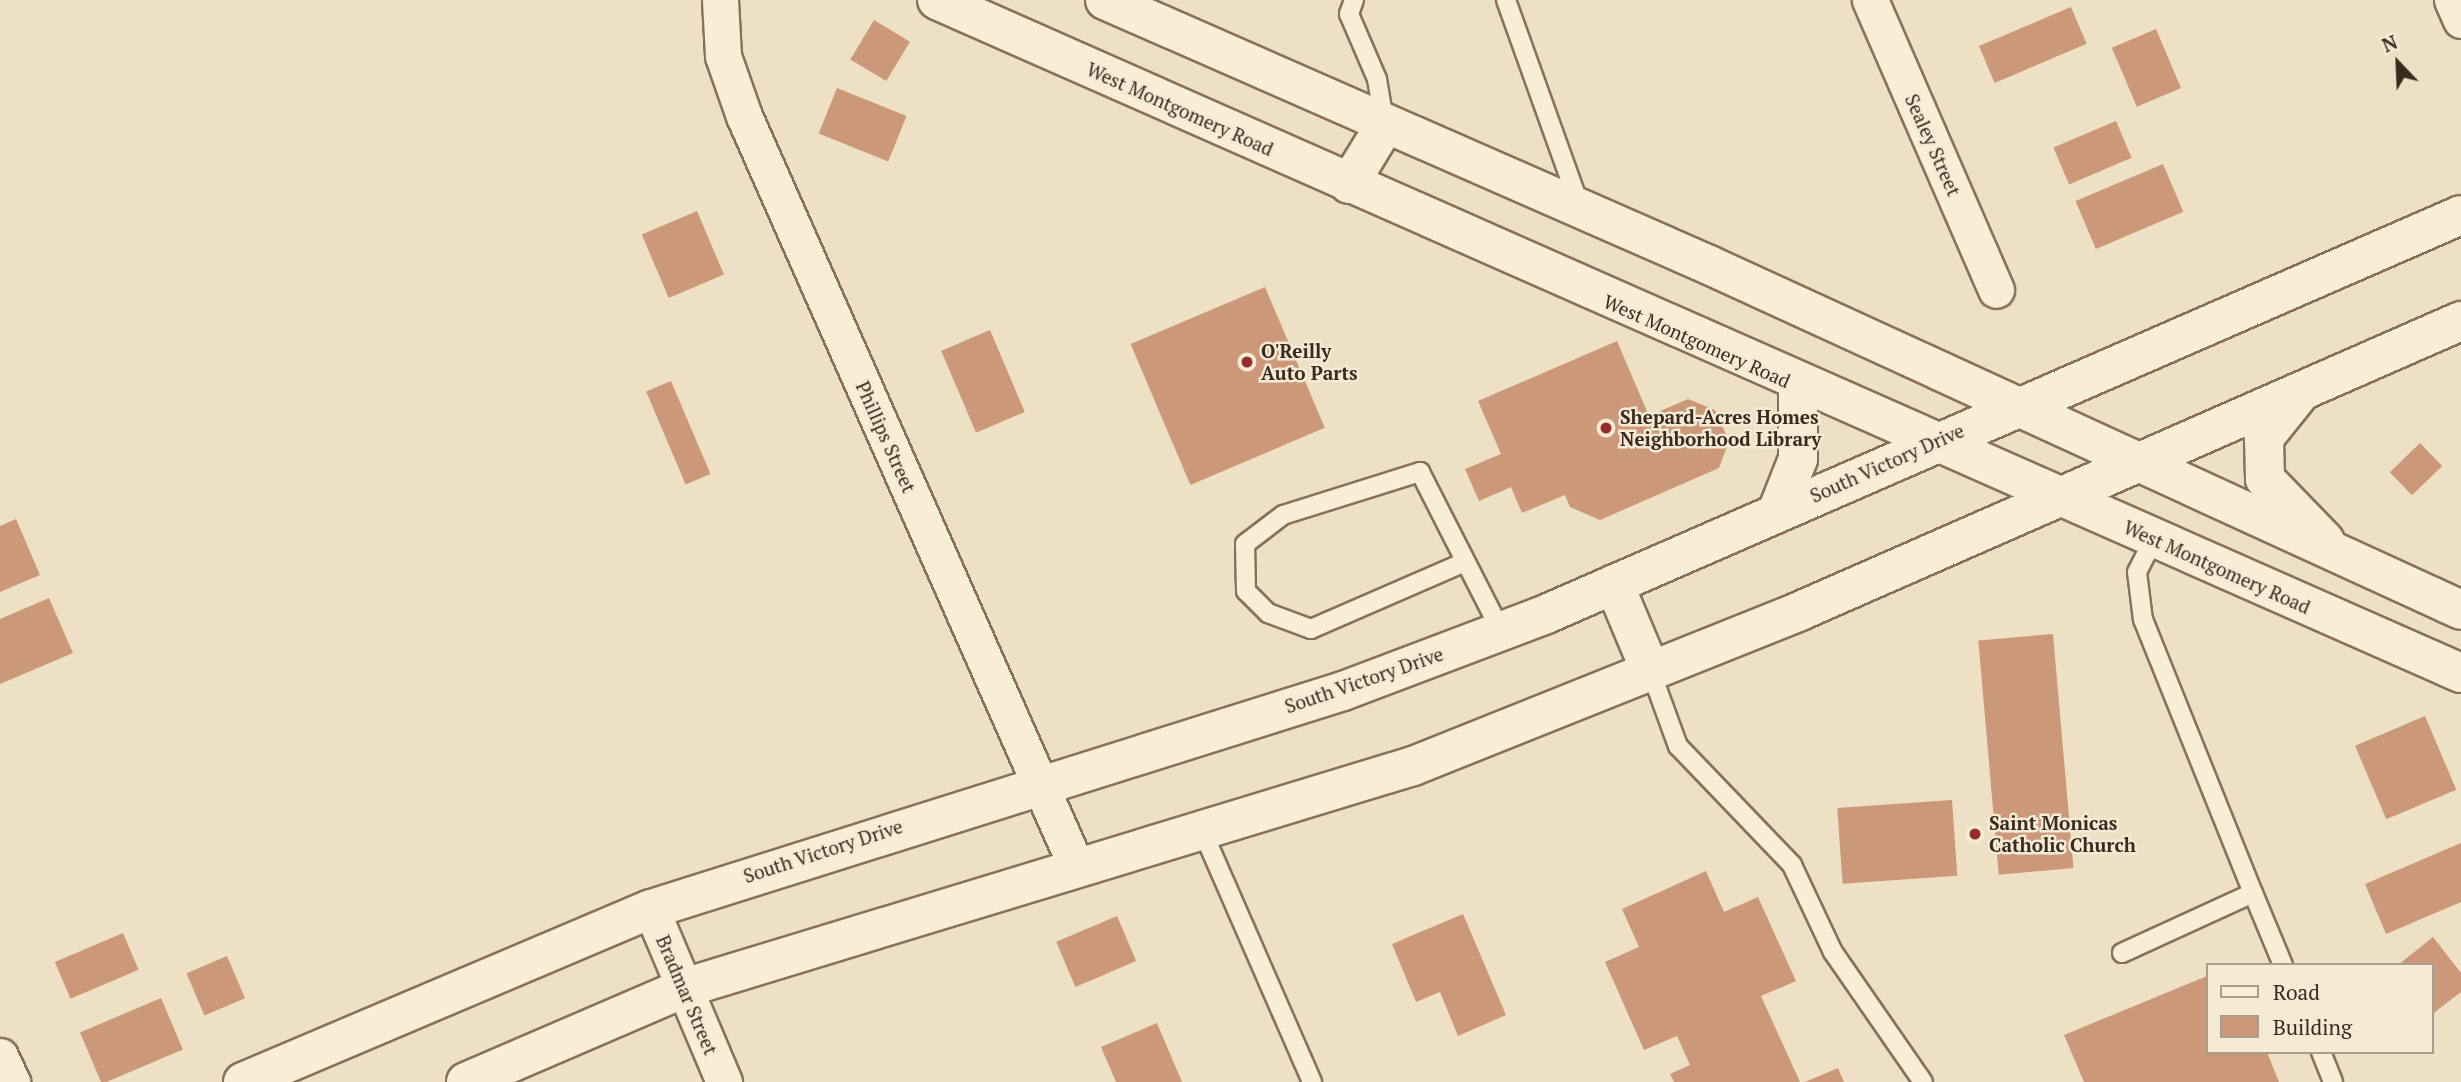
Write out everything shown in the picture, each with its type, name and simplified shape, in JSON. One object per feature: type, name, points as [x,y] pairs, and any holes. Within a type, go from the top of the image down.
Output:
[{"type":"main road","name":"West Montgomery Road","points":[[937,0],[1798,386],[2461,673]]},
{"type":"main road","points":[[1105,0],[2017,406],[2344,560],[2461,610]]},
{"type":"main road","points":[[1349,184],[1385,125]]},
{"type":"main road","name":"South Victory Drive","points":[[243,1082],[651,909],[1039,783],[1343,691],[1501,631],[2461,215]]},
{"type":"main road","points":[[466,1082],[684,988],[1413,766],[1651,672],[2064,499],[2304,388],[2461,321]]},
{"type":"main road","points":[[1777,512],[1798,459],[1798,386]]},
{"type":"main road","points":[[2304,388],[2264,438],[2265,479],[2344,560]]},
{"type":"main road","points":[[1614,584],[1651,672]]},
{"type":"street","name":"Phillips Street","points":[[720,0],[723,56],[744,116],[1077,867]]},
{"type":"street","name":"Sealey Street","points":[[1870,0],[1996,290]]},
{"type":"street","points":[[2452,0],[2461,20]]},
{"type":"street","name":"Bradmar Street","points":[[651,909],[724,1082]]},
{"type":"street","points":[[0,1056],[12,1082]]},
{"type":"lane","points":[[1354,0],[1349,14],[1377,79],[1385,125]]},
{"type":"lane","points":[[1506,0],[1581,210]]},
{"type":"lane","points":[[1465,562],[1311,629],[1268,613],[1246,591],[1245,544],[1283,515],[1420,472],[1501,631]]},
{"type":"lane","points":[[2152,541],[2137,572],[2143,620],[2282,963]]},
{"type":"lane","points":[[1651,672],[1678,746],[1792,865],[1833,951],[1923,1082]]},
{"type":"lane","points":[[1202,830],[1312,1082]]},
{"type":"lane","points":[[2122,953],[2253,893]]},
{"type":"lane","points":[[2322,1054],[2333,1082]]},
{"type":"building","points":[[2071,7],[2087,44],[1995,83],[1979,46]]},
{"type":"building","points":[[874,20],[910,42],[886,81],[850,59]]},
{"type":"building","points":[[2156,29],[2181,88],[2137,107],[2112,48]]},
{"type":"building","points":[[837,88],[907,116],[888,162],[819,133]]},
{"type":"building","points":[[2116,121],[2132,158],[2069,184],[2053,148]]},
{"type":"building","points":[[2163,164],[2183,212],[2096,249],[2076,201]]},
{"type":"building","points":[[697,211],[724,275],[669,298],[642,234]]},
{"type":"building","points":[[1265,287],[1325,428],[1190,485],[1131,344]]},
{"type":"building","points":[[990,330],[1025,412],[976,433],[941,351]]},
{"type":"building","name":"Shepard-Acres Homes Neighborhood Library","points":[[1617,341],[1649,416],[1688,399],[1715,410],[1729,441],[1719,468],[1600,520],[1570,507],[1565,495],[1522,513],[1511,487],[1479,501],[1465,469],[1501,454],[1478,401]]},
{"type":"building","points":[[671,381],[710,474],[686,485],[646,392]]},
{"type":"building","points":[[2420,443],[2442,466],[2412,495],[2390,472]]},
{"type":"building","points":[[16,519],[40,575],[0,592],[0,526]]},
{"type":"building","points":[[49,598],[73,653],[0,684],[0,619]]},
{"type":"building","points":[[2053,634],[2073,868],[1999,875],[1978,641]]},
{"type":"building","points":[[2425,716],[2456,790],[2386,819],[2355,746]]},
{"type":"building","points":[[1952,800],[1957,876],[1843,884],[1837,808]]},
{"type":"building","points":[[2461,843],[2461,902],[2386,934],[2365,884]]},
{"type":"building","points":[[1706,871],[1724,912],[1758,897],[1796,981],[1761,996],[1800,1082],[1674,1082],[1670,1074],[1690,1065],[1677,1036],[1644,1050],[1605,962],[1639,947],[1622,909]]},
{"type":"building","points":[[1463,914],[1506,1015],[1458,1036],[1440,992],[1416,1002],[1392,944]]},
{"type":"building","points":[[1117,916],[1136,961],[1075,987],[1056,942]]},
{"type":"building","points":[[123,933],[139,970],[71,999],[55,962]]},
{"type":"building","points":[[2433,937],[2461,973],[2461,992],[2433,1013],[2433,963],[2400,963]]},
{"type":"building","points":[[227,956],[245,998],[204,1016],[186,973]]},
{"type":"building","points":[[2206,976],[2206,1054],[2268,1054],[2279,1082],[2084,1082],[2064,1035]]},
{"type":"building","points":[[161,998],[183,1050],[101,1082],[80,1032]]},
{"type":"building","points":[[1157,1023],[1182,1082],[1116,1082],[1101,1047]]},
{"type":"building","points":[[1838,1068],[1844,1082],[1805,1082]]},
{"type":"place","name":"O'Reilly Auto Parts","points":[[1247,362]]},
{"type":"place","name":"Shepard-Acres Homes Neighborhood Library","points":[[1606,428]]},
{"type":"place","name":"Saint Monicas Catholic Church","points":[[1975,834]]}]
